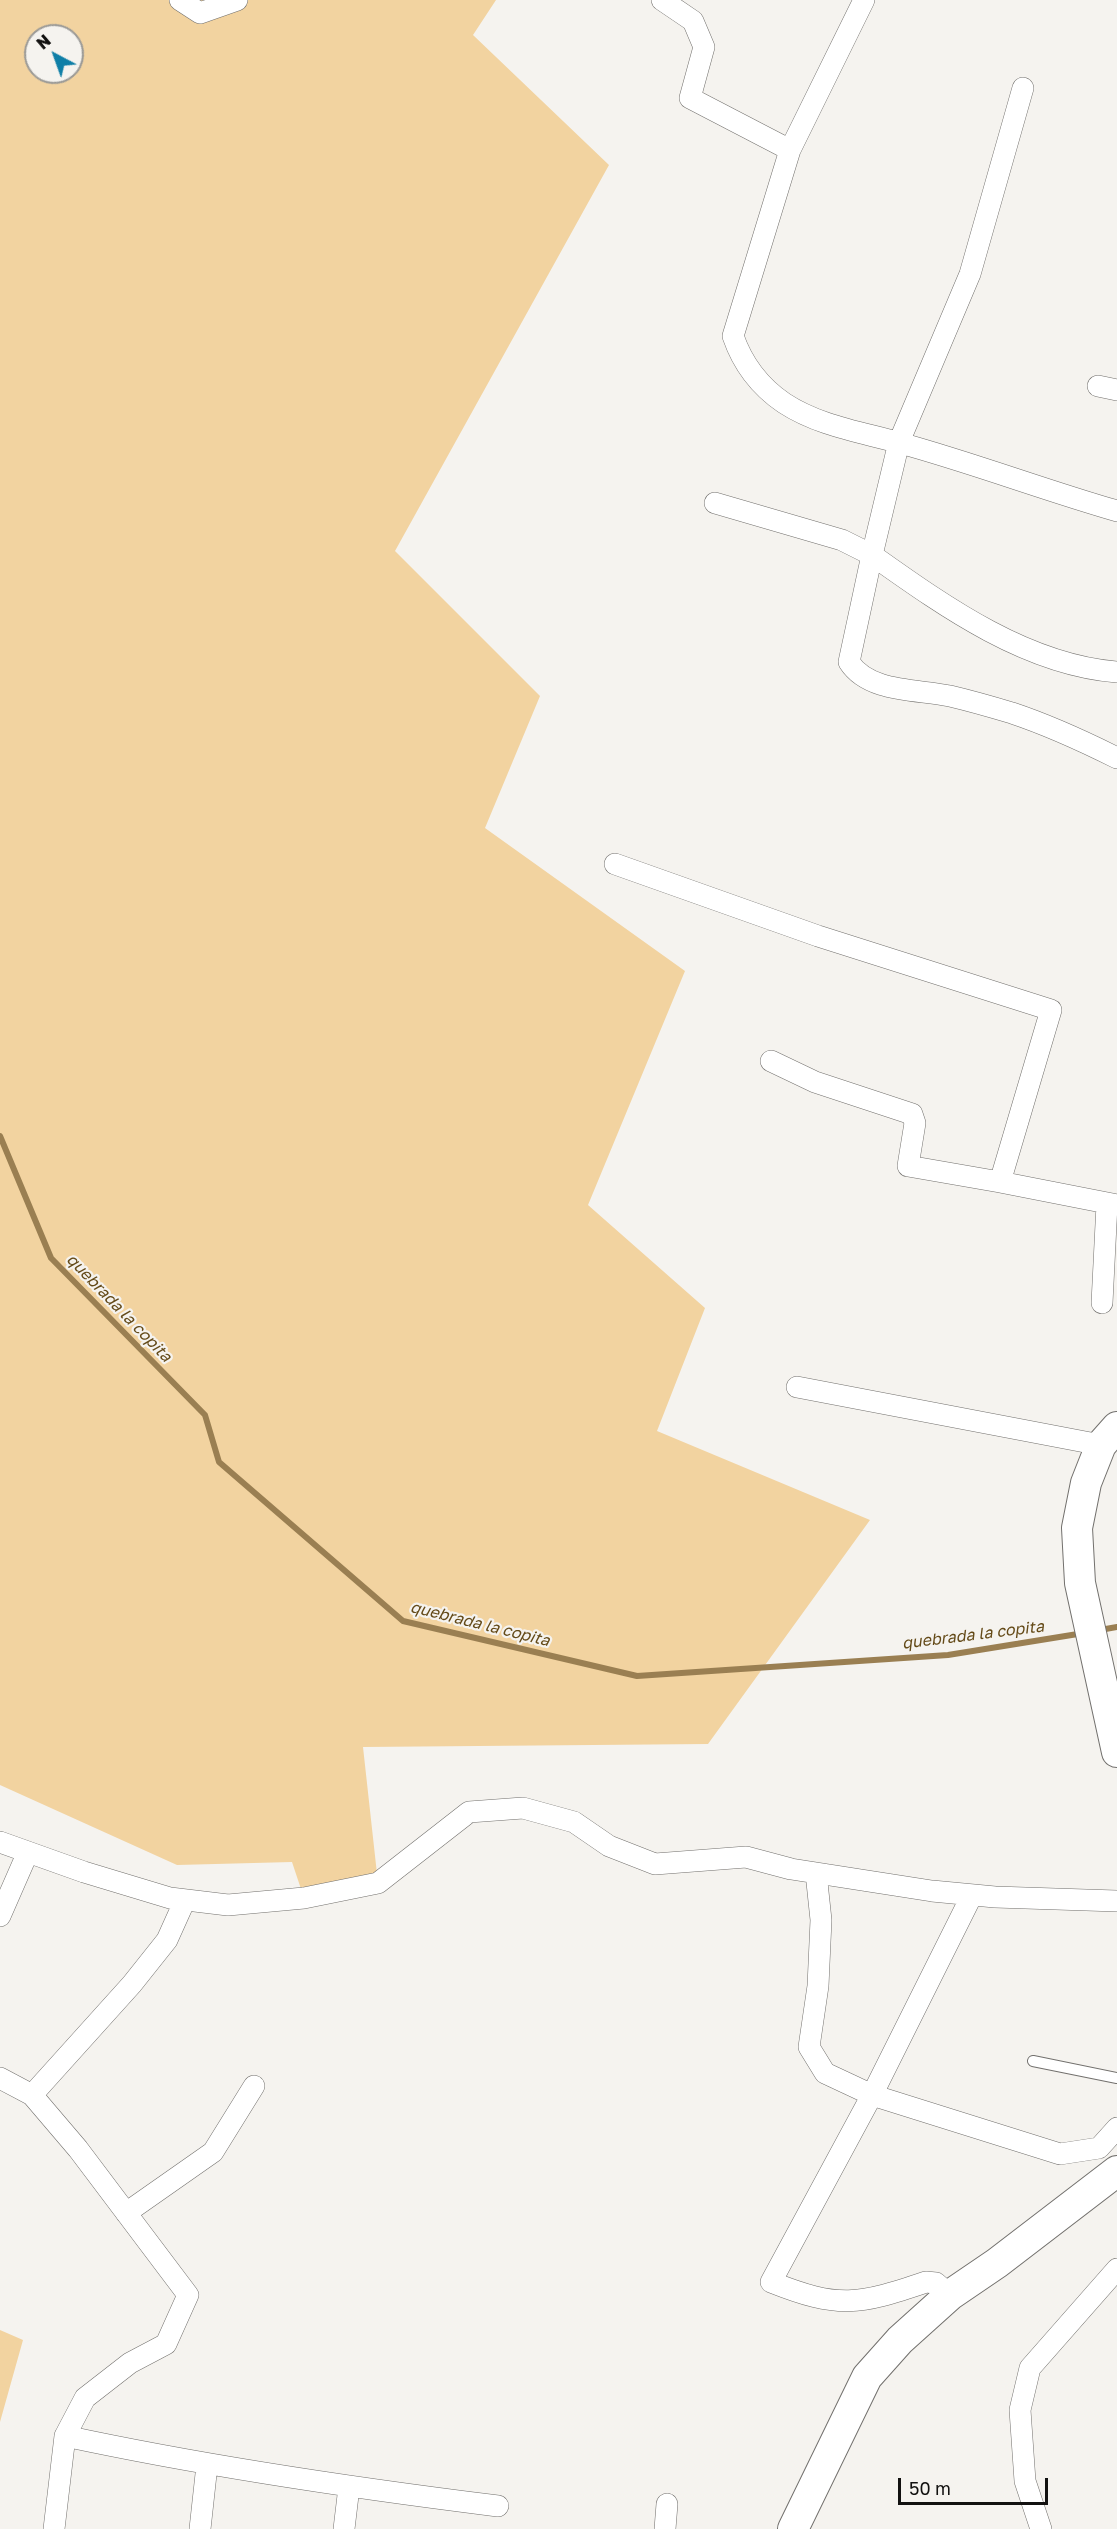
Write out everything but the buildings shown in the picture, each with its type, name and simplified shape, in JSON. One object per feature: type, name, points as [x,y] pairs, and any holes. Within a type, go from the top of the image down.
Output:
[{"type":"main road","points":[[1109,1436],[1086,1483],[1077,1528],[1080,1583],[1117,1752]]},
{"type":"main road","points":[[793,2529],[867,2377],[900,2340],[950,2295],[997,2263],[1117,2171]]},
{"type":"street","points":[[180,0],[200,13],[237,0]]},
{"type":"street","points":[[662,0],[693,21],[704,47],[690,98],[790,150]]},
{"type":"street","points":[[864,0],[790,150],[733,336],[741,360],[757,381],[785,404],[851,432],[899,442],[1117,511]]},
{"type":"street","points":[[1023,88],[970,274],[899,442],[850,648],[849,662],[853,669],[867,678],[908,691],[948,696],[1011,713],[1071,735],[1117,758]]},
{"type":"street","points":[[715,503],[842,540],[872,555],[919,588],[1013,644],[1088,670],[1117,672]]},
{"type":"street","points":[[615,864],[818,936],[1051,1010],[1000,1182]]},
{"type":"street","points":[[771,1060],[815,1082],[912,1113],[915,1123],[908,1166],[1112,1204],[1102,1303]]},
{"type":"street","points":[[797,1387],[1109,1436]]},
{"type":"street","points":[[0,1842],[84,1872],[170,1898],[228,1905],[304,1898],[378,1883],[470,1812],[523,1808],[574,1822],[609,1846],[655,1864],[746,1857],[816,1873],[972,1895],[1117,1900]]},
{"type":"street","points":[[0,1916],[28,1852]]},
{"type":"street","points":[[816,1873],[821,1920],[818,1986],[809,2047],[825,2073],[872,2095],[1060,2154],[1099,2148],[1117,2128]]},
{"type":"street","points":[[950,2295],[936,2283],[926,2282],[868,2300],[833,2302],[812,2298],[771,2282],[872,2095],[972,1895]]},
{"type":"street","points":[[32,2096],[132,1984],[167,1940],[185,1900]]},
{"type":"street","points":[[0,2078],[32,2096],[78,2149],[188,2295],[166,2344],[130,2363],[85,2398],[65,2436],[54,2529]]},
{"type":"street","points":[[126,2213],[213,2152],[254,2086]]},
{"type":"street","points":[[1041,2529],[1025,2481],[1020,2410],[1030,2368],[1110,2290],[1117,2269]]},
{"type":"street","points":[[65,2436],[207,2465],[349,2487],[498,2506]]},
{"type":"street","points":[[200,2529],[207,2465]]},
{"type":"street","points":[[344,2529],[349,2487]]},
{"type":"street","points":[[665,2529],[667,2504]]},
{"type":"lane","points":[[1034,2061],[1117,2078]]},
{"type":"shaded area","points":[[0,0],[496,0],[473,35],[609,165],[395,551],[540,696],[485,828],[685,971],[588,1205],[705,1308],[657,1431],[870,1520],[708,1744],[363,1747],[378,1883],[304,1898],[292,1862],[177,1865],[0,1785]]},
{"type":"shaded area","points":[[0,2330],[23,2340],[0,2422]]},
{"type":"waterway","name":"quebrada la copita","points":[[0,1136],[51,1258],[205,1415],[219,1462],[403,1621],[637,1676],[948,1655],[1084,1633]]},
{"type":"waterway","name":"quebrada la copita","points":[[1100,1630],[1117,1627]]}]
